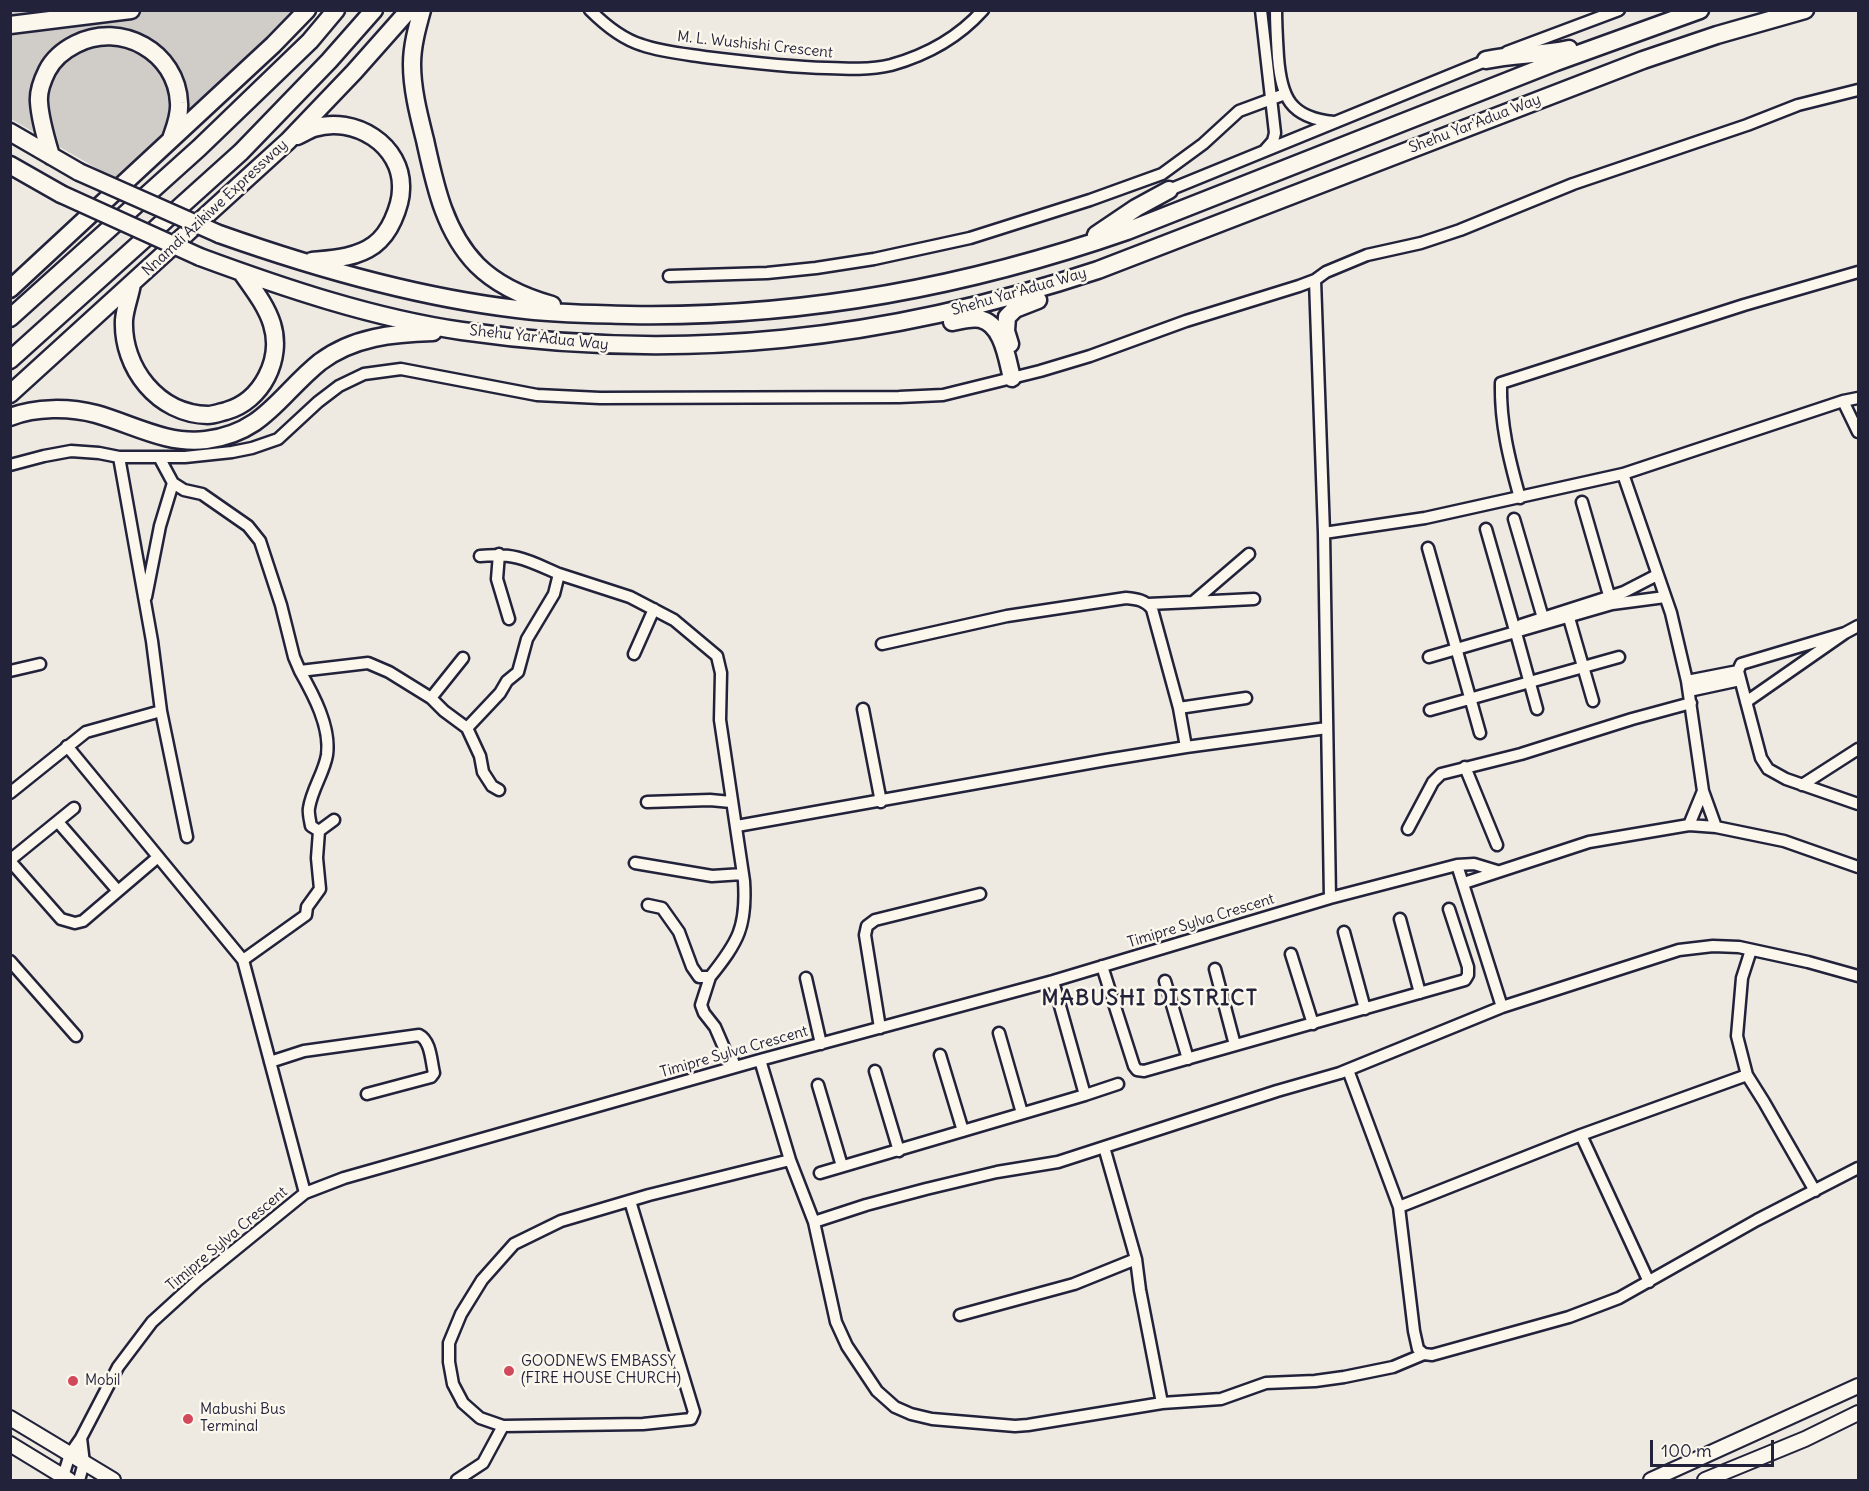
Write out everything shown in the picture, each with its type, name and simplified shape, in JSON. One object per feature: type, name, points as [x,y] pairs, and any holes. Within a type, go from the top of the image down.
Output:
[{"type":"highway","points":[[10,25],[131,10]]},
{"type":"highway","points":[[14,284],[169,143],[307,10]]},
{"type":"highway","points":[[10,318],[199,148],[310,41],[336,10]]},
{"type":"highway","name":"Nnamdi Azikiwe Expressway","points":[[10,360],[240,152],[374,10]]},
{"type":"highway","name":"Nnamdi Azikiwe Expressway","points":[[10,394],[288,141],[409,10]]},
{"type":"highway","points":[[422,10],[414,37],[412,63],[415,94],[440,203],[459,244],[487,275],[506,287],[526,298],[585,314]]},
{"type":"highway","name":"Shehu Yar'Adua Way","points":[[10,132],[79,172],[219,234],[299,262],[414,291],[518,310],[585,314],[700,315],[828,305],[891,295],[949,283],[1070,251],[1127,231],[1556,62],[1700,10]]},
{"type":"highway","name":"Shehu Yar'Adua Way","points":[[10,165],[61,194],[200,257],[242,273],[348,305],[460,331],[560,343],[635,346],[755,343],[862,330],[1010,298],[1098,270],[1643,60],[1717,35],[1805,10]]},
{"type":"highway","points":[[51,156],[39,102],[40,85],[51,64],[66,49],[85,39],[109,35],[134,39],[152,50],[167,64],[176,85],[179,104],[177,122],[169,143]]},
{"type":"highway","points":[[1486,60],[1510,55],[1552,52],[1620,39]]},
{"type":"highway","points":[[288,141],[314,128],[334,125],[356,128],[373,136],[388,149],[398,169],[401,189],[397,211],[389,229],[375,245],[340,259],[299,262]]},
{"type":"highway","points":[[1070,251],[1136,208],[1169,190]]},
{"type":"highway","points":[[1016,377],[1006,331],[1007,317],[1015,309],[1077,285],[1098,270]]},
{"type":"highway","points":[[132,284],[124,319],[125,340],[130,360],[139,376],[165,403],[186,411],[210,415],[236,408],[254,396],[267,378],[274,360],[275,341],[272,324],[265,307],[242,273]]},
{"type":"highway","points":[[862,330],[904,331],[969,319],[982,319],[992,326],[999,337],[1016,377]]},
{"type":"highway","points":[[10,417],[40,410],[63,409],[95,414],[150,433],[184,440],[207,440],[229,435],[257,422],[280,403],[301,379],[322,361],[351,346],[369,339],[400,333],[460,331]]},
{"type":"main road","points":[[1651,1480],[1858,1386]]},
{"type":"main road","points":[[1705,1480],[1858,1413]]},
{"type":"main road","points":[[10,1418],[113,1480]]},
{"type":"main road","points":[[10,1443],[65,1479]]},
{"type":"street","name":"M. L. Wushishi Crescent","points":[[590,10],[602,23],[643,46],[732,61],[793,67],[859,69],[888,66],[915,58],[948,42],[983,10]]},
{"type":"street","points":[[1261,10],[1275,133],[1273,141],[1261,154]]},
{"type":"street","points":[[1276,10],[1280,76],[1285,94],[1294,108],[1304,115],[1334,122]]},
{"type":"street","points":[[1169,190],[1486,60],[1619,10]]},
{"type":"street","points":[[10,465],[71,451],[119,457],[186,457],[232,452],[278,439],[339,386],[364,374],[401,369],[537,395],[600,398],[943,395],[1090,356],[1186,321],[1299,286],[1366,255],[1421,243],[1460,230],[1573,184],[1747,125],[1798,105],[1858,90]]},
{"type":"street","points":[[669,276],[767,273],[816,268],[874,260],[970,238],[1090,200],[1162,174],[1195,151],[1239,111],[1285,94]]},
{"type":"street","points":[[1520,498],[1507,454],[1500,410],[1501,383],[1858,272]]},
{"type":"street","points":[[1315,279],[1324,533],[1330,898]]},
{"type":"street","points":[[1324,533],[1425,518],[1623,474],[1858,398]]},
{"type":"street","points":[[1843,401],[1858,432]]},
{"type":"street","points":[[119,457],[145,602],[161,711],[188,837]]},
{"type":"street","points":[[159,457],[173,483],[184,490],[202,494],[248,526],[260,541],[281,605],[294,657],[311,690],[324,728],[327,744],[325,762],[308,810],[311,826],[319,831]]},
{"type":"street","points":[[1623,474],[1665,597],[1688,686],[1703,791],[1716,827]]},
{"type":"street","points":[[145,602],[160,526],[173,483]]},
{"type":"street","points":[[1582,502],[1611,601]]},
{"type":"street","points":[[1514,519],[1542,618]]},
{"type":"street","points":[[1486,530],[1537,709]]},
{"type":"street","points":[[1428,548],[1453,648],[1480,734]]},
{"type":"street","points":[[499,554],[498,579],[509,619]]},
{"type":"street","points":[[480,556],[499,554],[518,556],[560,574],[630,597],[674,621],[717,656],[721,673],[720,720],[746,908],[742,925],[733,944],[710,977],[701,1005],[735,1067]]},
{"type":"street","points":[[1193,602],[1249,554]]},
{"type":"street","points":[[467,728],[500,693],[507,681],[518,672],[527,639],[554,594],[560,574]]},
{"type":"street","points":[[1429,657],[1515,630],[1569,618],[1611,601],[1657,575]]},
{"type":"street","points":[[1515,630],[1542,618],[1611,601],[1665,597]]},
{"type":"street","points":[[882,644],[1007,616],[1126,598],[1148,604],[1254,599]]},
{"type":"street","points":[[1148,604],[1155,620],[1179,708],[1186,747]]},
{"type":"street","points":[[634,654],[654,609]]},
{"type":"street","points":[[1569,618],[1593,701]]},
{"type":"street","points":[[1746,702],[1858,626]]},
{"type":"street","points":[[1845,633],[1741,664],[1739,676],[1761,758],[1768,769],[1786,779],[1858,804]]},
{"type":"street","points":[[1430,710],[1619,657]]},
{"type":"street","points":[[431,698],[462,658]]},
{"type":"street","points":[[300,671],[368,663],[389,672],[431,698],[467,728],[480,756],[483,772],[492,786],[500,790]]},
{"type":"street","points":[[10,672],[40,664]]},
{"type":"street","points":[[1688,686],[1739,676]]},
{"type":"street","points":[[1179,708],[1246,698]]},
{"type":"street","points":[[1408,829],[1433,782],[1441,774],[1521,754],[1691,703]]},
{"type":"street","points":[[863,709],[881,802]]},
{"type":"street","points":[[10,794],[86,732],[161,711]]},
{"type":"street","points":[[736,826],[1186,747],[1327,728]]},
{"type":"street","points":[[67,746],[243,960],[305,1193]]},
{"type":"street","points":[[1802,784],[1858,749]]},
{"type":"street","points":[[1465,767],[1497,845]]},
{"type":"street","points":[[1689,825],[1703,791]]},
{"type":"street","points":[[647,802],[710,800],[731,802]]},
{"type":"street","points":[[74,808],[10,860],[61,919],[68,922],[83,921],[158,857]]},
{"type":"street","points":[[243,960],[306,915],[307,907],[320,890],[317,858],[319,831],[334,820]]},
{"type":"street","points":[[58,822],[118,891]]},
{"type":"street","points":[[1464,883],[1589,842],[1689,825],[1716,827],[1784,841],[1858,867]]},
{"type":"street","points":[[635,863],[712,876],[743,874]]},
{"type":"street","name":"Timipre Sylva Crescent","points":[[65,1479],[70,1454],[81,1438],[118,1366],[152,1322],[198,1280],[305,1193],[344,1178],[760,1060],[1053,981],[1330,898],[1457,865],[1474,864],[1497,871]]},
{"type":"street","points":[[1457,865],[1503,1007]]},
{"type":"street","points":[[880,1028],[865,935],[867,926],[875,920],[980,894]]},
{"type":"street","points":[[648,905],[662,908],[679,932],[692,967],[699,977],[710,977]]},
{"type":"street","points":[[1102,966],[1134,1066],[1137,1070],[1144,1071],[1465,980],[1468,975],[1449,909]]},
{"type":"street","points":[[1400,919],[1420,993]]},
{"type":"street","points":[[1344,932],[1365,1009]]},
{"type":"street","points":[[814,1222],[866,1205],[997,1172],[1058,1162],[1104,1148],[1348,1070],[1503,1007],[1678,950],[1713,946],[1739,947],[1858,976]]},
{"type":"street","points":[[1751,950],[1742,978],[1737,1036],[1747,1075],[1815,1191]]},
{"type":"street","points":[[1291,954],[1313,1024]]},
{"type":"street","points":[[10,962],[76,1036]]},
{"type":"street","points":[[1215,969],[1235,1045]]},
{"type":"street","points":[[806,978],[820,1044]]},
{"type":"street","points":[[1053,981],[1085,1095]]},
{"type":"street","points":[[1165,981],[1188,1059]]},
{"type":"street","points":[[999,1033],[1022,1113]]},
{"type":"street","points":[[270,1062],[304,1051],[423,1036],[434,1073],[430,1077],[367,1094]]},
{"type":"street","points":[[939,1055],[963,1131]]},
{"type":"street","points":[[760,1060],[790,1160],[814,1222],[836,1322],[843,1338],[877,1391],[896,1407],[911,1414],[932,1419],[1015,1426],[1162,1403],[1221,1399],[1235,1396],[1253,1386],[1266,1383],[1315,1381],[1393,1367],[1424,1354],[1432,1355],[1578,1314],[1619,1299],[1756,1220],[1858,1168]]},
{"type":"street","points":[[1348,1070],[1399,1207],[1414,1331],[1418,1349],[1424,1354]]},
{"type":"street","points":[[875,1071],[899,1151]]},
{"type":"street","points":[[1399,1207],[1581,1135],[1747,1075]]},
{"type":"street","points":[[820,1173],[1118,1084]]},
{"type":"street","points":[[818,1085],[843,1166]]},
{"type":"street","points":[[1581,1135],[1649,1282]]},
{"type":"street","points":[[1104,1148],[1136,1260],[1162,1403]]},
{"type":"street","points":[[630,1201],[694,1412],[691,1419],[643,1424],[503,1426],[480,1418],[463,1403],[453,1384],[449,1362],[449,1342],[461,1314],[482,1280],[514,1244],[561,1221],[630,1201],[790,1160]]},
{"type":"street","points":[[960,1315],[1074,1284],[1136,1260]]},
{"type":"street","points":[[457,1480],[483,1463],[503,1426]]},
{"type":"street","points":[[79,1480],[84,1463],[81,1438]]},
{"type":"shaded area","points":[[11,11],[293,11],[119,181],[11,119]]},
{"type":"place","name":"GOODNEWS EMBASSY (FIRE HOUSE CHURCH)","points":[[509,1371]]},
{"type":"place","name":"Mobil","points":[[73,1381]]},
{"type":"place","name":"Mabushi Bus Terminal","points":[[188,1419]]},
{"type":"district","name":"MABUSHI DISTRICT","points":[[1150,999]]}]
